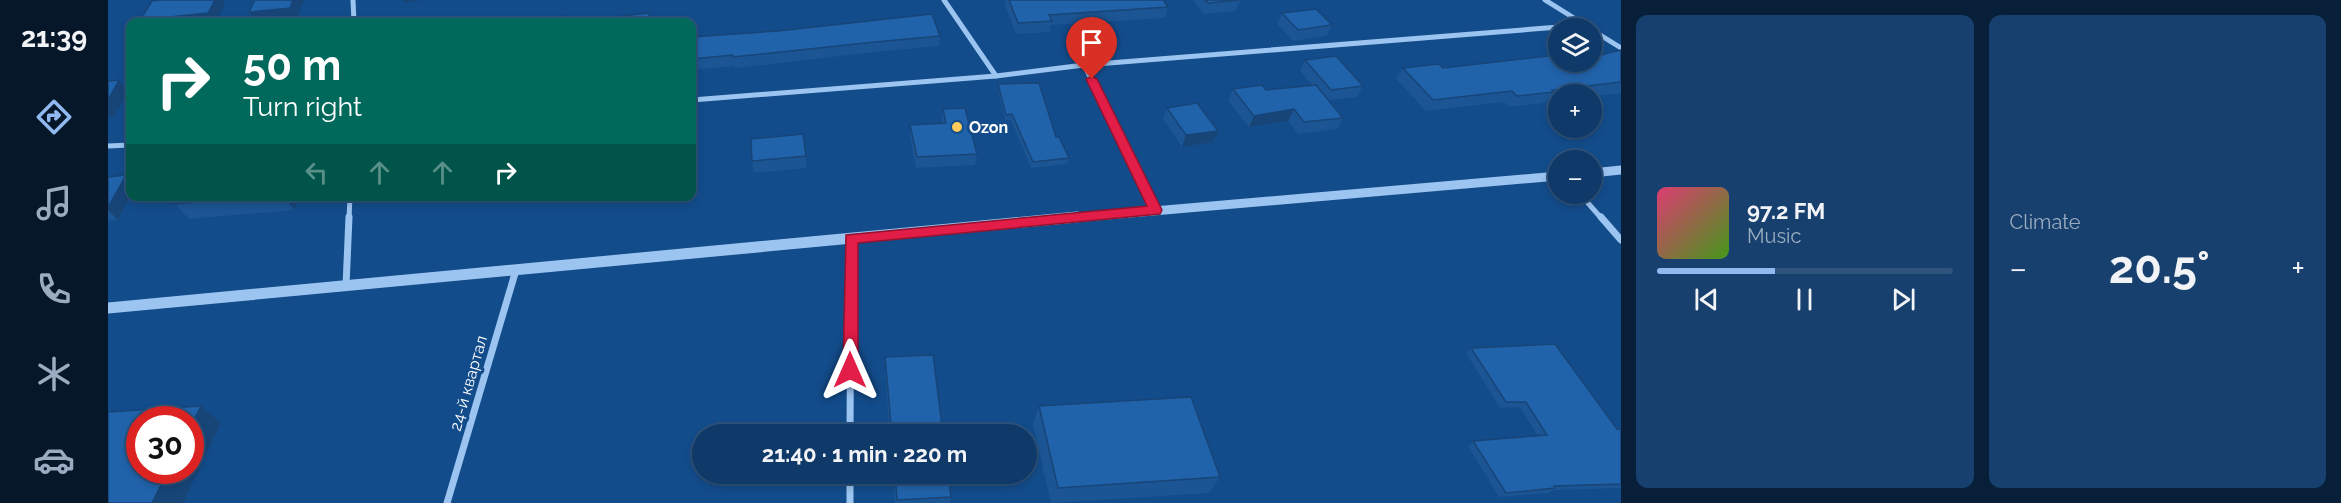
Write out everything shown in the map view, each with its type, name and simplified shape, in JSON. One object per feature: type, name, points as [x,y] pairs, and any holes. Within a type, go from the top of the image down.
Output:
[{"type":"street","points":[[353,0],[354,18]]},
{"type":"street","points":[[944,0],[996,76]]},
{"type":"street","points":[[1545,0],[1573,18]]},
{"type":"street","points":[[696,100],[996,76],[1084,65],[1548,31]]},
{"type":"street","points":[[1602,36],[1621,48]]},
{"type":"street","points":[[1084,65],[1155,210]]},
{"type":"street","points":[[108,146],[126,145]]},
{"type":"street","points":[[1602,172],[1621,171]]},
{"type":"street","points":[[108,308],[1155,210],[1548,177]]},
{"type":"street","points":[[346,286],[350,201]]},
{"type":"street","points":[[1589,204],[1621,240]]},
{"type":"street","points":[[850,424],[851,239]]},
{"type":"street","name":"24-й квартал","points":[[447,503],[516,270]]},
{"type":"street","points":[[850,484],[850,503]]},
{"type":"building","points":[[215,0],[208,13],[141,18],[152,1]]},
{"type":"building","points":[[255,0],[293,0],[290,8],[249,12]]},
{"type":"building","points":[[1009,0],[1163,0],[1168,7],[1049,15],[1052,21],[1018,23]]},
{"type":"building","points":[[1205,0],[1239,0],[1208,3]]},
{"type":"building","points":[[1316,9],[1332,25],[1298,30],[1282,13]]},
{"type":"building","points":[[649,13],[650,18],[621,18],[621,16]]},
{"type":"building","points":[[932,14],[940,36],[733,57],[733,55],[696,59],[696,37],[778,31]]},
{"type":"building","points":[[1621,50],[1621,82],[1548,84],[1548,93],[1517,96],[1512,91],[1433,100],[1403,68],[1439,64],[1443,68],[1548,56],[1548,72],[1602,72],[1602,55]]},
{"type":"building","points":[[1336,56],[1363,86],[1331,90],[1305,60]]},
{"type":"building","points":[[119,80],[108,100],[108,81]]},
{"type":"building","points":[[1039,83],[1056,137],[1059,137],[1069,158],[1033,162],[1012,114],[1006,115],[998,84]]},
{"type":"building","points":[[1262,85],[1266,90],[1316,85],[1343,118],[1304,122],[1294,109],[1254,116],[1233,89]]},
{"type":"building","points":[[1197,103],[1218,131],[1186,135],[1167,108]]},
{"type":"building","points":[[965,108],[977,154],[917,157],[910,125],[946,123],[943,109]]},
{"type":"building","points":[[803,134],[806,156],[752,161],[751,139]]},
{"type":"building","points":[[126,175],[108,207],[108,177]]},
{"type":"building","points":[[176,201],[206,201],[175,204]]},
{"type":"building","points":[[1555,344],[1617,429],[1621,429],[1621,484],[1554,486],[1555,488],[1506,493],[1473,441],[1547,435],[1526,402],[1506,402],[1471,348]]},
{"type":"building","points":[[933,355],[942,424],[891,424],[885,357]]},
{"type":"building","points":[[1191,397],[1220,477],[1058,488],[1039,406]]},
{"type":"building","points":[[126,411],[126,484],[162,484],[152,503],[108,503],[108,412]]},
{"type":"building","points":[[896,484],[949,484],[951,497],[897,500]]},
{"type":"place","name":"Ozon","points":[[957,127]]},
{"type":"route","points":[[850,370],[851,239],[1155,210],[1092,79]]}]
